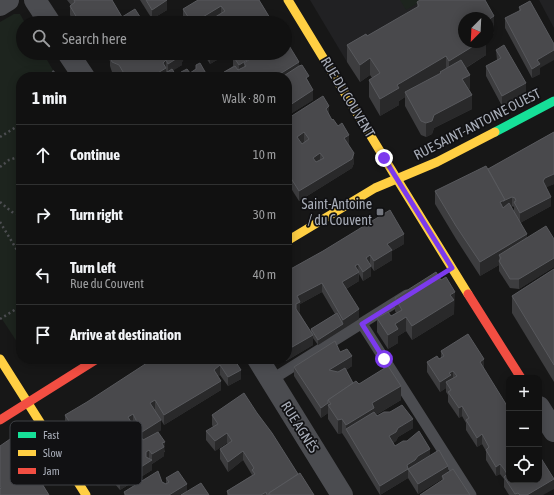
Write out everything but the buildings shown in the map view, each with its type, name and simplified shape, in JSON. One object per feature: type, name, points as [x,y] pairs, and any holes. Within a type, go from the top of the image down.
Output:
[{"type":"street","points":[[0,5],[8,0]]},
{"type":"street","points":[[35,0],[45,16]]},
{"type":"street","name":"RUE DU COUVENT","points":[[288,0],[397,179],[449,270],[519,375]]},
{"type":"street","points":[[73,60],[81,72]]},
{"type":"street","name":"RUE SAINT-ANTOINE OUEST","points":[[292,239],[375,188],[437,162],[554,101]]},
{"type":"street","points":[[0,359],[39,421]]},
{"type":"street","points":[[0,420],[89,364]]},
{"type":"street","name":"RUE AGNÈS","points":[[261,364],[342,495]]},
{"type":"street","points":[[542,411],[554,431]]},
{"type":"street","points":[[80,485],[86,495]]},
{"type":"lane","points":[[271,380],[413,292]]},
{"type":"lane","points":[[362,324],[471,495]]},
{"type":"path","points":[[0,137],[16,127]]},
{"type":"path","points":[[0,167],[9,160],[16,158]]},
{"type":"path","points":[[0,202],[16,214]]},
{"type":"path","points":[[0,222],[16,248]]},
{"type":"path","points":[[0,319],[16,309]]},
{"type":"shaded area","points":[[310,0],[450,0],[347,62]]},
{"type":"shaded area","points":[[400,0],[423,0],[406,10]]},
{"type":"shaded area","points":[[539,0],[554,0],[554,28]]},
{"type":"shaded area","points":[[14,14],[20,14],[21,16],[16,16],[16,60],[47,60],[54,72],[16,72],[16,340],[0,316],[0,22]]},
{"type":"traffic: fast","points":[[495,132],[554,101]]},
{"type":"traffic: slow","points":[[288,0],[468,294]]},
{"type":"traffic: slow","points":[[292,238],[375,188],[437,162],[495,132]]},
{"type":"traffic: slow","points":[[0,359],[39,421]]},
{"type":"traffic: slow","points":[[80,485],[86,495]]},
{"type":"traffic: jam","points":[[468,294],[519,375]]},
{"type":"traffic: jam","points":[[0,420],[89,364]]},
{"type":"place","name":"Saint-Antoine / du Couvent","points":[[380,212]]},
{"type":"route","points":[[384,158],[452,268],[362,324],[384,359]]}]
